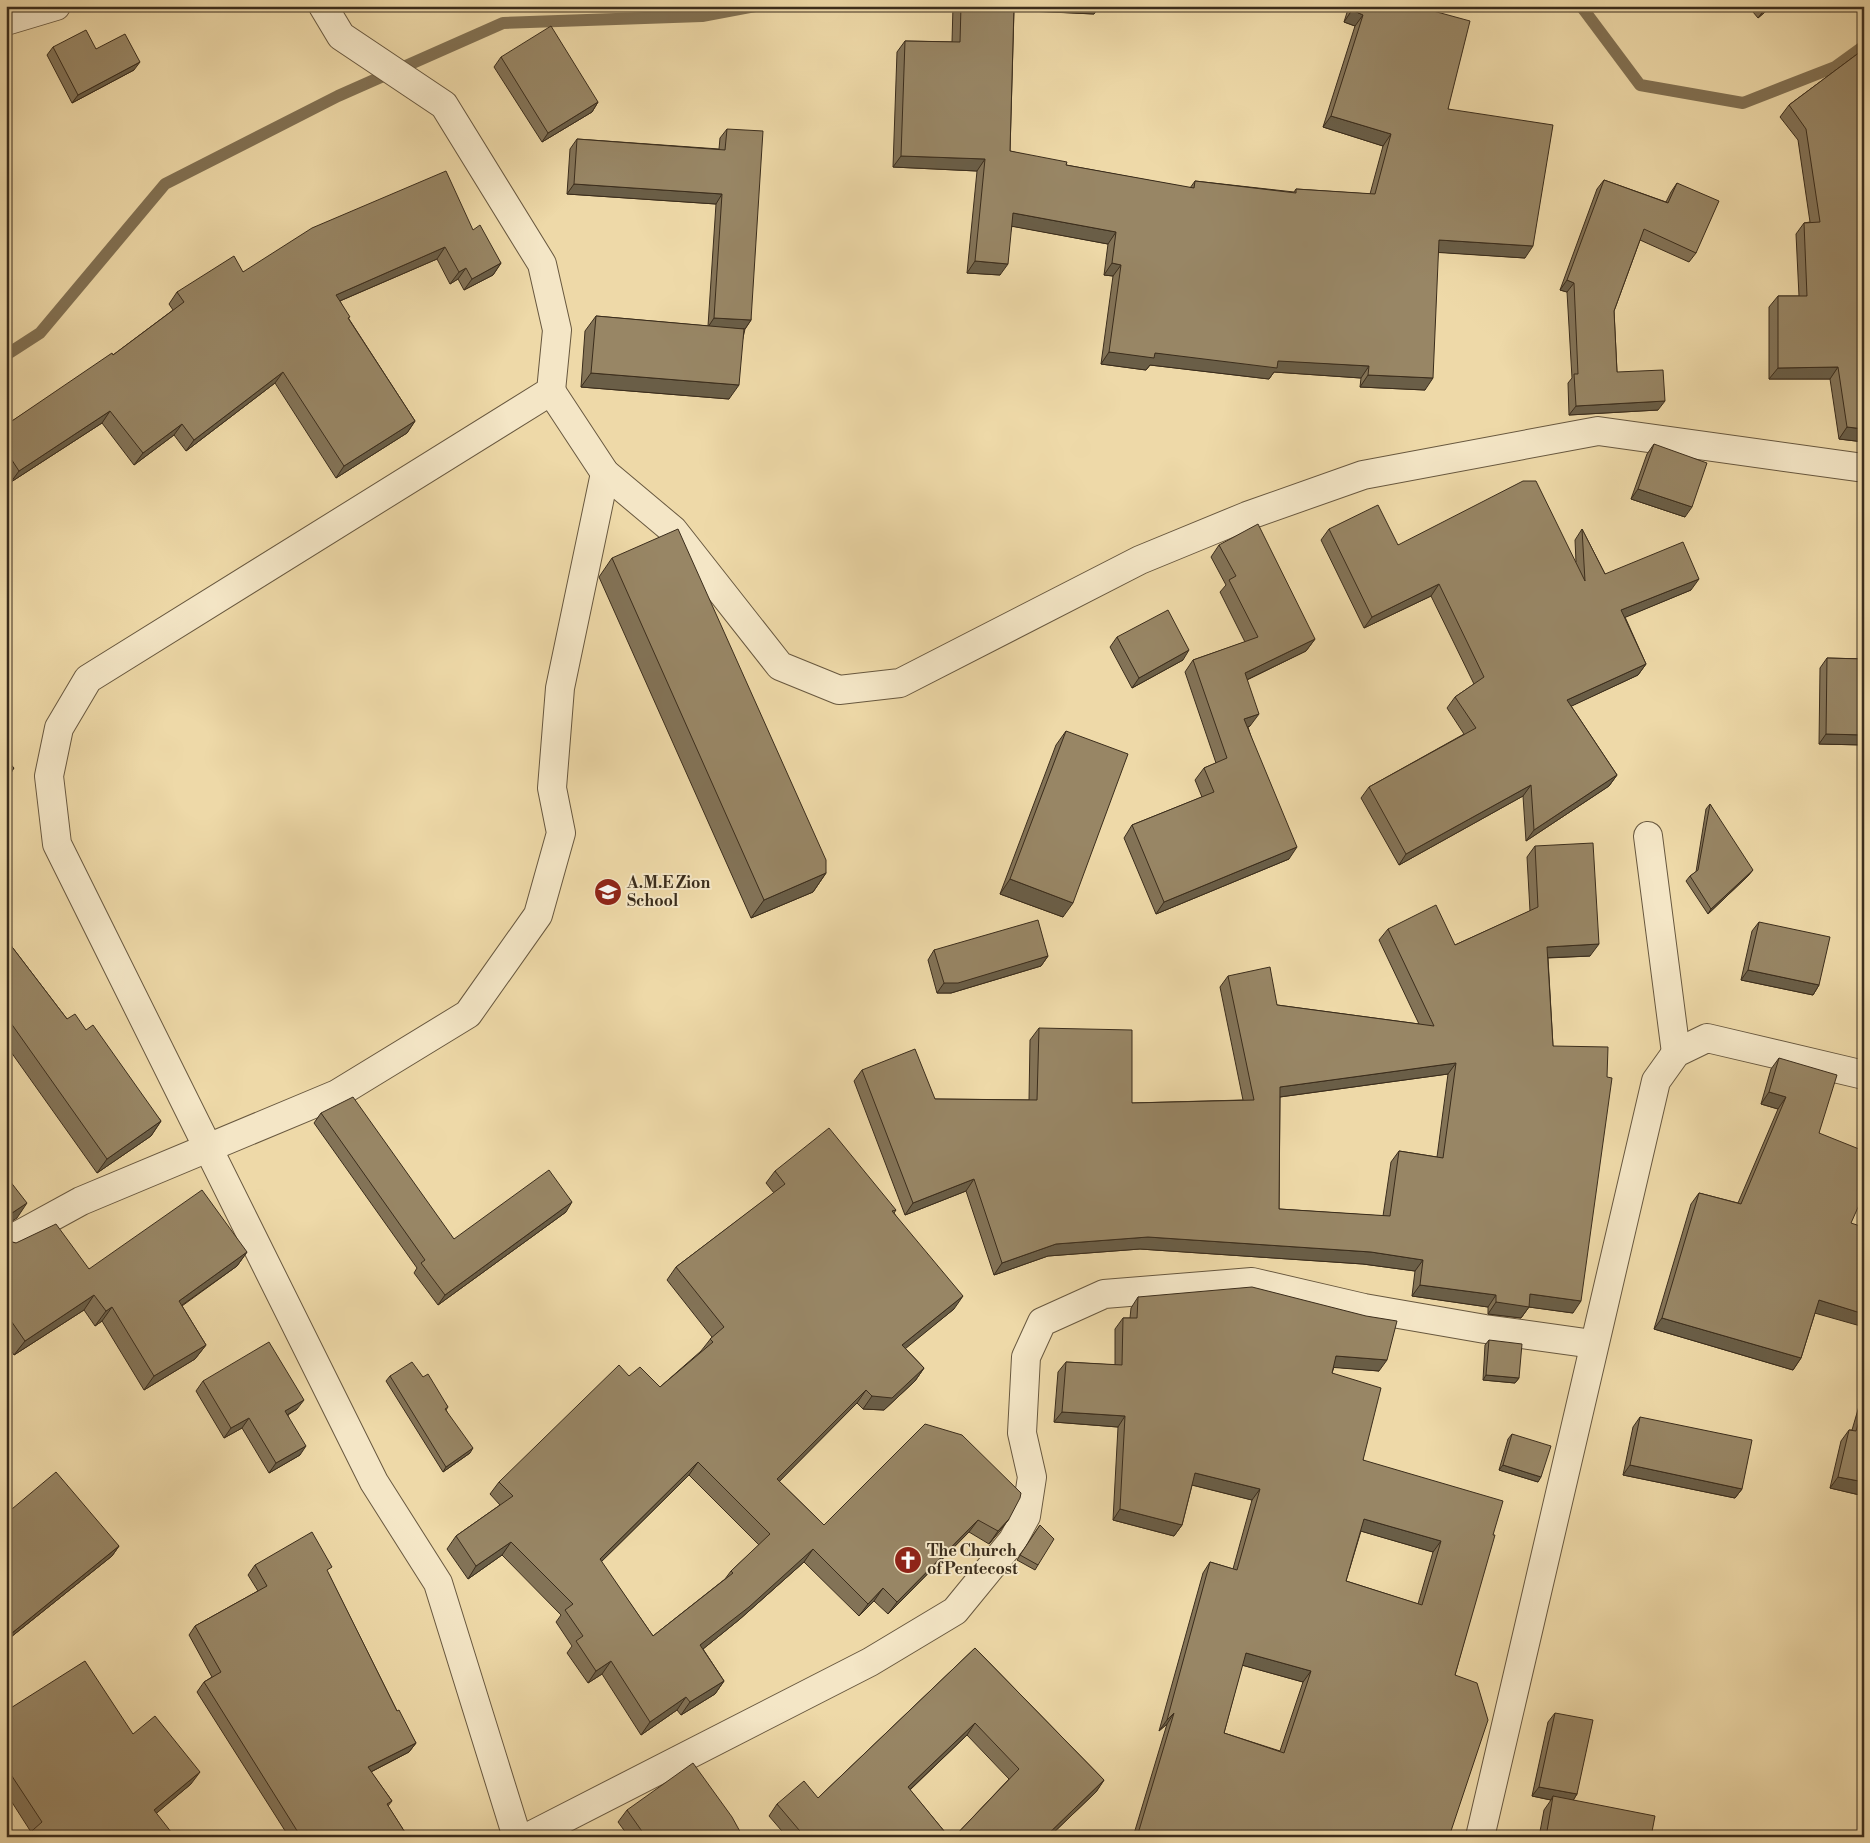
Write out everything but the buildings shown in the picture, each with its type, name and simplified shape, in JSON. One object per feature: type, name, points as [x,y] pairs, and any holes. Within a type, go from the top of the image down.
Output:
[{"type":"street","points":[[6,21],[56,6]]},
{"type":"street","points":[[323,6],[341,36],[444,105],[542,264],[557,330],[550,391],[605,472],[673,530],[780,666],[839,690],[900,684],[1140,560],[1247,516],[1363,475],[1598,431],[1864,468]]},
{"type":"street","points":[[517,1837],[438,1583],[374,1482],[57,844],[49,776],[59,728],[88,679],[550,391]]},
{"type":"street","points":[[6,1242],[81,1200],[337,1094],[468,1014],[538,915],[562,834],[552,788],[560,688],[605,472]]},
{"type":"street","points":[[1648,836],[1676,1053]]},
{"type":"street","points":[[1480,1837],[1593,1344],[1656,1081],[1676,1053],[1707,1038],[1864,1076]]},
{"type":"street","points":[[528,1837],[870,1662],[955,1611],[1013,1540],[1026,1516],[1032,1477],[1022,1433],[1026,1357],[1042,1322],[1104,1294],[1252,1282],[1364,1308],[1485,1329],[1593,1344]]},
{"type":"waterway","points":[[6,355],[40,333],[165,184],[338,96],[503,23],[702,16],[755,6]]},
{"type":"waterway","points":[[1581,6],[1640,85],[1743,103],[1835,67],[1864,46]]},
{"type":"place","name":"A.M.E Zion School","points":[[608,892]]},
{"type":"place","name":"The Church of Pentecost","points":[[908,1560]]}]
